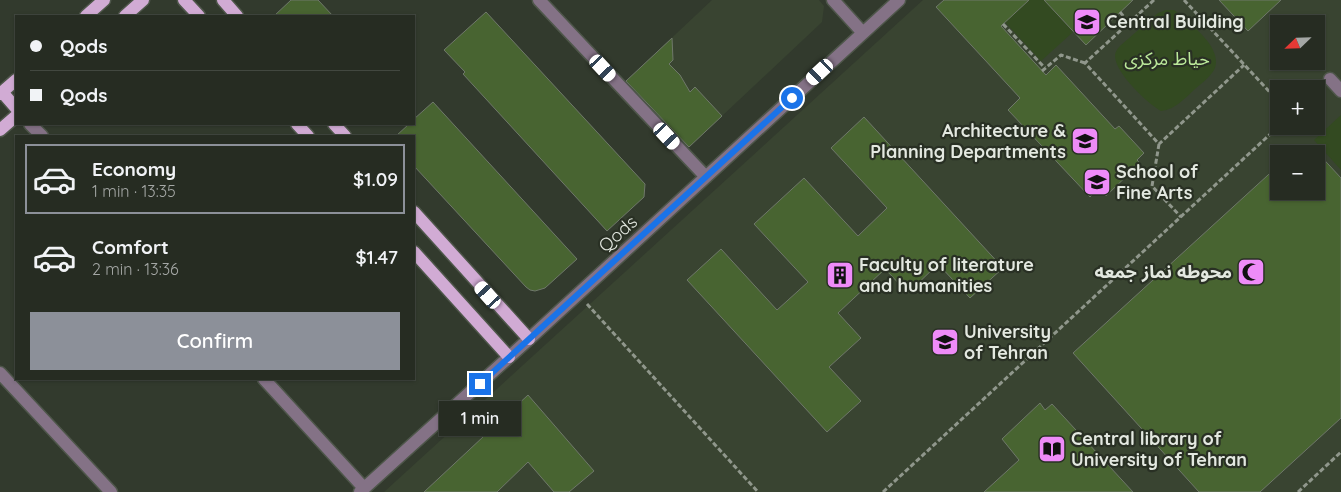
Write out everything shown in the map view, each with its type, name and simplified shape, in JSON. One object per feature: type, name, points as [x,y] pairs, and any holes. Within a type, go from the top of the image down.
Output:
[{"type":"main road","points":[[87,15],[104,0]]},
{"type":"main road","points":[[126,15],[143,0]]},
{"type":"main road","points":[[184,0],[198,15]]},
{"type":"main road","points":[[223,0],[236,15]]},
{"type":"main road","points":[[15,81],[1,93],[15,107]]},
{"type":"main road","points":[[0,130],[15,117]]},
{"type":"main road","points":[[298,125],[307,135]]},
{"type":"main road","points":[[335,125],[344,135]]},
{"type":"main road","points":[[415,213],[529,339]]},
{"type":"main road","points":[[415,253],[509,357]]},
{"type":"street","points":[[539,0],[706,177]]},
{"type":"street","points":[[833,0],[863,33]]},
{"type":"street","name":"Qods","points":[[362,490],[899,0]]},
{"type":"street","points":[[1330,79],[1341,91]]},
{"type":"street","points":[[31,125],[41,135]]},
{"type":"street","points":[[0,372],[111,492]]},
{"type":"street","points":[[265,380],[362,490]]},
{"type":"path","points":[[1085,63],[1154,0]]},
{"type":"path","points":[[1184,0],[1270,92]]},
{"type":"path","points":[[1120,12],[1129,23]]},
{"type":"path","points":[[1004,24],[1043,70],[1061,55],[1085,63],[1159,144]]},
{"type":"path","points":[[1181,217],[1152,186],[1159,144],[1244,65]]},
{"type":"path","points":[[883,492],[1270,134]]},
{"type":"path","points":[[578,294],[758,492]]},
{"type":"path","points":[[1298,492],[1341,452]]},
{"type":"shaded area","points":[[712,0],[819,0],[824,6],[822,22],[689,147],[626,81]]},
{"type":"shaded area","name":"University of Tehran","points":[[923,0],[1341,0],[1341,492],[384,492]]},
{"type":"green space","points":[[1029,0],[1044,0],[1073,32],[1041,61],[1005,22]]},
{"type":"green space","name":"حیاط مرکزی","points":[[1174,10],[1196,28],[1210,45],[1216,62],[1214,70],[1206,80],[1180,103],[1161,111],[1140,94],[1125,78],[1116,62],[1115,55],[1121,45],[1158,13]]},
{"type":"green space","points":[[1341,115],[1341,170],[1325,152],[1325,145],[1318,145],[1314,140],[1319,135],[1325,135],[1325,130]]},
{"type":"building","points":[[291,0],[318,0],[332,15],[275,15]]},
{"type":"building","name":"Architecture & Planning Departments","points":[[944,0],[1029,0],[1001,26],[1046,75],[1056,65],[1115,129],[1119,126],[1144,153],[1137,160],[1140,163],[1106,196],[1099,188],[1090,197],[1008,110],[1020,98],[936,7]]},
{"type":"building","name":"Central Building","points":[[1044,0],[1133,0],[1086,45]]},
{"type":"building","points":[[1219,0],[1281,0],[1248,31]]},
{"type":"building","points":[[486,12],[645,184],[644,197],[607,231],[463,74],[465,72],[444,50]]},
{"type":"building","points":[[672,38],[673,60],[669,64],[680,75],[690,92],[695,87],[722,116],[689,147],[626,81]]},
{"type":"building","points":[[433,102],[577,259],[545,288],[535,291],[526,287],[415,167],[415,135],[397,135],[408,125],[415,125],[415,118]]},
{"type":"building","name":"Faculty of literature and humanities","points":[[864,117],[1003,268],[970,298],[938,264],[908,293],[885,269],[838,313],[861,338],[829,367],[861,401],[827,432],[687,280],[721,249],[777,310],[808,282],[754,224],[804,178],[858,236],[887,208],[831,148]]},
{"type":"building","name":"محوطه نماز جمعه","points":[[1325,161],[1341,178],[1341,418],[1260,492],[1199,492],[1073,353],[1270,173],[1270,200],[1325,200]]},
{"type":"building","points":[[528,395],[594,471],[569,492],[554,492],[528,462],[497,492],[424,492]]},
{"type":"building","name":"Central library of University of Tehran","points":[[1040,403],[1045,410],[1052,404],[1133,492],[984,492],[1019,460],[1002,439]]},
{"type":"place","name":"Central Building","points":[[1087,22]]},
{"type":"place","name":"Architecture & Planning Departments","points":[[1085,141]]},
{"type":"place","name":"School of Fine Arts","points":[[1097,182]]},
{"type":"place","name":"محوطه نماز جمعه","points":[[1251,272]]},
{"type":"place","name":"Faculty of literature and humanities","points":[[840,275]]},
{"type":"place","name":"University of Tehran","points":[[945,342]]},
{"type":"place","name":"Central library of University of Tehran","points":[[1052,449]]},
{"type":"route","points":[[480,384],[792,98]]}]
